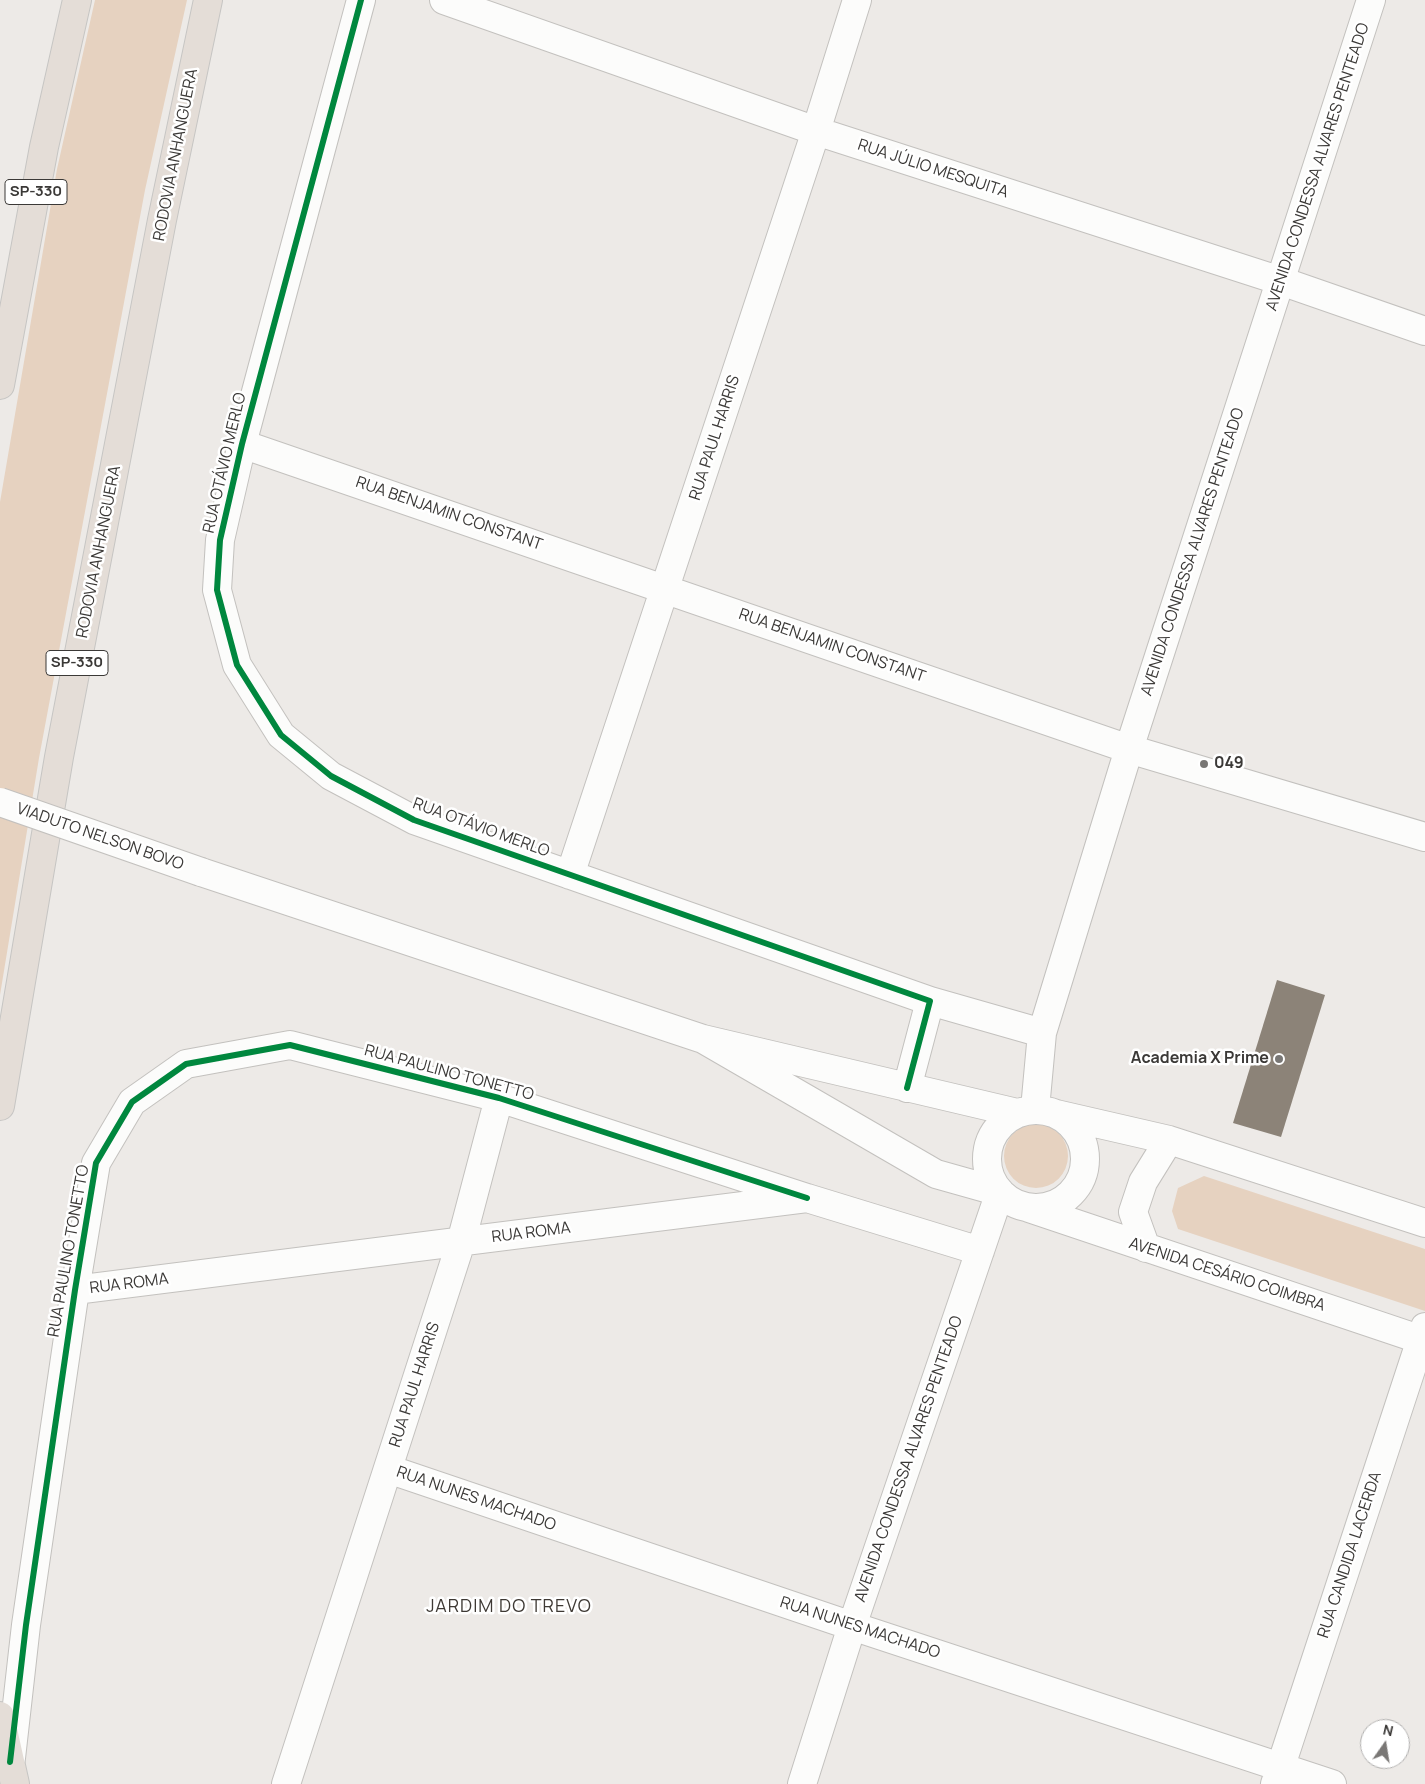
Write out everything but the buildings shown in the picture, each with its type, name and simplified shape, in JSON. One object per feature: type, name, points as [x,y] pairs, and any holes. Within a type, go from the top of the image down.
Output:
[{"type":"highway","name":"SP-330","points":[[0,385],[44,147],[77,0]]},
{"type":"highway","name":"RODOVIA ANHANGUERA","points":[[0,1106],[59,757],[164,211],[208,0]]},
{"type":"highway","points":[[0,1716],[13,1773]]},
{"type":"street","name":"RUA OTÁVIO MERLO","points":[[361,0],[242,444],[220,540],[217,590],[237,664],[281,735],[331,776],[414,820],[930,1001],[1042,1033]]},
{"type":"street","name":"RUA JÚLIO MESQUITA","points":[[444,0],[816,131],[1281,281],[1425,331]]},
{"type":"street","name":"RUA PAUL HARRIS","points":[[570,875],[816,131],[856,0]]},
{"type":"street","name":"AVENIDA CONDESSA ALVARES PENTEADO","points":[[1036,1112],[1042,1033],[1129,749],[1371,0]]},
{"type":"street","name":"RUA BENJAMIN CONSTANT","points":[[242,444],[666,588],[1129,749],[1425,837]]},
{"type":"street","name":"VIADUTO NELSON BOVO","points":[[0,802],[201,872],[704,1039]]},
{"type":"street","points":[[907,1088],[930,1001]]},
{"type":"street","points":[[704,1039],[907,1088],[1036,1112],[1169,1140],[1425,1223]]},
{"type":"street","points":[[704,1039],[936,1174],[1000,1192]]},
{"type":"street","name":"RUA PAULINO TONETTO","points":[[13,1773],[26,1625],[75,1290],[96,1163],[132,1102],[186,1064],[290,1045],[499,1098],[808,1198]]},
{"type":"street","name":"RUA PAUL HARRIS","points":[[286,1784],[461,1242],[499,1098]]},
{"type":"street","points":[[1036,1112],[1069,1122],[1079,1134],[1084,1149],[1085,1164],[1081,1180],[1072,1192],[1060,1202],[1045,1208],[1029,1208],[1013,1202],[1000,1192],[991,1179],[986,1164],[987,1148],[993,1134],[1003,1121],[1036,1112]]},
{"type":"street","points":[[1146,1248],[1133,1212],[1143,1182],[1169,1140]]},
{"type":"street","name":"AVENIDA CONDESSA ALVARES PENTEADO","points":[[802,1784],[852,1626],[1000,1192]]},
{"type":"street","name":"RUA ROMA","points":[[75,1290],[808,1198],[980,1251]]},
{"type":"street","name":"AVENIDA CESÁRIO COIMBRA","points":[[1029,1208],[1146,1248],[1424,1336]]},
{"type":"street","name":"RUA CANDIDA LACERDA","points":[[1277,1776],[1424,1336]]},
{"type":"street","name":"RUA NUNES MACHADO","points":[[388,1469],[852,1626],[1277,1776],[1332,1784]]},
{"type":"shaded area","points":[[95,0],[187,0],[145,190],[39,758],[0,995],[0,502],[57,169]]},
{"type":"shaded area","points":[[1036,1124],[1054,1130],[1062,1138],[1068,1156],[1062,1174],[1054,1182],[1036,1188],[1018,1182],[1010,1174],[1004,1156],[1010,1138],[1018,1130]]},
{"type":"shaded area","points":[[1204,1176],[1425,1249],[1425,1311],[1178,1229],[1172,1211],[1178,1188]]},
{"type":"cycle path","points":[[361,0],[242,444],[220,540],[217,590],[237,665],[281,735],[331,776],[414,820],[930,1001],[907,1088]]},
{"type":"cycle path","points":[[10,1762],[26,1625],[75,1290],[96,1163],[132,1102],[186,1064],[290,1045],[499,1098],[807,1198]]},
{"type":"place","name":"049","points":[[1204,764]]},
{"type":"place","name":"Academia X Prime","points":[[1279,1059]]},
{"type":"district","name":"JARDIM DO TREVO","points":[[509,1607]]}]
